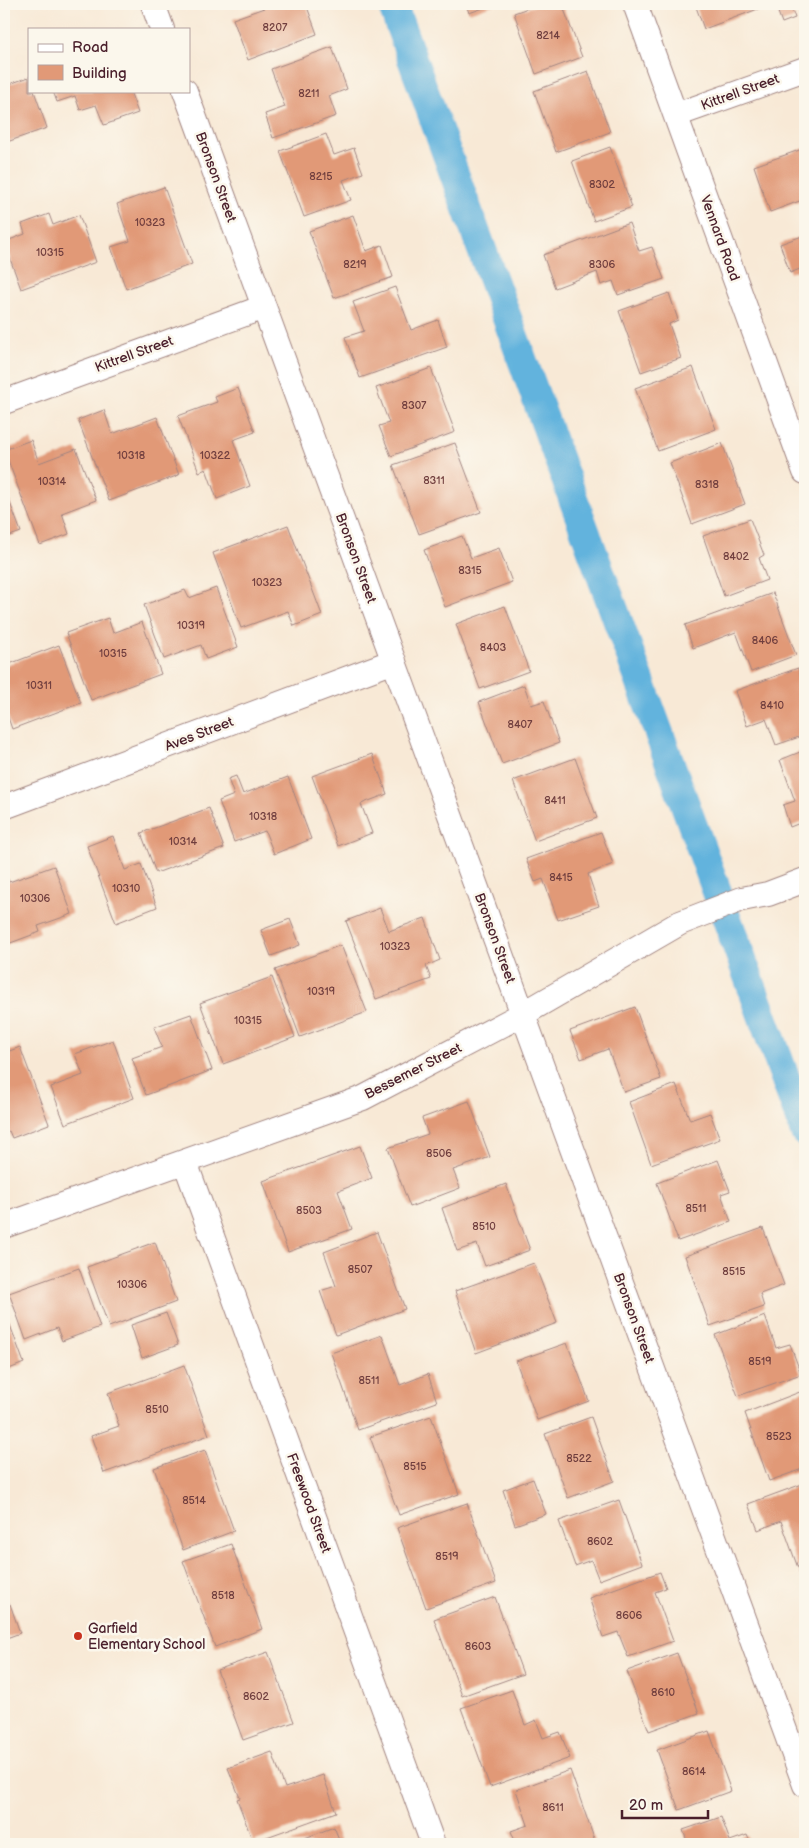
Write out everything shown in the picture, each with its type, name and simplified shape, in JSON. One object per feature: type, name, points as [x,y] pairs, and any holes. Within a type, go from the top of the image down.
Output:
[{"type":"street","points":[[153,4],[162,28]]},
{"type":"street","name":"Vennard Road","points":[[635,4],[805,472]]},
{"type":"street","name":"Kittrell Street","points":[[676,116],[805,69]]},
{"type":"street","name":"Bronson Street","points":[[185,92],[805,1785]]},
{"type":"street","name":"Kittrell Street","points":[[4,402],[264,307]]},
{"type":"street","name":"Aves Street","points":[[4,807],[394,661]]},
{"type":"street","name":"Bessemer Street","points":[[4,1226],[363,1098],[523,1014],[680,923],[742,899],[768,894],[805,880]]},
{"type":"street","name":"Freewood Street","points":[[185,1162],[433,1844]]},
{"type":"building","points":[[262,4],[306,4],[317,34],[248,60],[233,19],[264,8]]},
{"type":"building","points":[[466,4],[495,4],[469,13]]},
{"type":"building","points":[[539,4],[562,4],[582,57],[536,74],[514,13]]},
{"type":"building","points":[[695,4],[766,4],[766,6],[704,29]]},
{"type":"building","points":[[775,4],[790,4],[795,18],[782,23]]},
{"type":"building","points":[[332,47],[347,89],[329,96],[336,116],[273,138],[265,114],[285,107],[271,69]]},
{"type":"building","points":[[588,71],[610,132],[556,152],[534,91]]},
{"type":"building","points":[[28,77],[28,92],[34,92],[47,128],[4,143],[4,86]]},
{"type":"building","points":[[53,92],[130,92],[138,113],[104,125],[96,105],[80,110],[75,96],[57,102]]},
{"type":"building","points":[[326,134],[334,155],[354,148],[363,173],[343,180],[351,200],[304,217],[280,151]]},
{"type":"building","points":[[610,147],[632,207],[594,221],[572,161]]},
{"type":"building","points":[[805,148],[805,199],[770,212],[754,166]]},
{"type":"building","points":[[164,187],[192,264],[126,289],[111,247],[130,241],[117,204]]},
{"type":"building","points":[[49,214],[53,225],[79,215],[96,262],[21,289],[4,242],[25,234],[22,224]]},
{"type":"building","points":[[353,215],[366,251],[382,245],[393,277],[334,298],[309,231]]},
{"type":"building","points":[[629,223],[639,251],[652,247],[664,279],[618,295],[613,281],[601,285],[597,272],[555,288],[543,255]]},
{"type":"building","points":[[805,235],[805,267],[790,273],[780,244]]},
{"type":"building","points":[[395,287],[411,330],[438,320],[447,347],[360,378],[345,337],[364,331],[353,302]]},
{"type":"building","points":[[669,293],[678,320],[669,324],[681,358],[641,372],[619,311]]},
{"type":"building","points":[[693,367],[716,429],[658,451],[635,388]]},
{"type":"building","points":[[431,368],[455,432],[391,456],[379,426],[389,423],[376,388]]},
{"type":"building","points":[[238,388],[255,432],[233,440],[250,486],[217,499],[206,469],[199,472],[178,416],[217,402],[215,397]]},
{"type":"building","points":[[104,410],[112,434],[157,417],[179,475],[109,501],[78,420]]},
{"type":"building","points":[[31,440],[39,463],[76,449],[96,500],[62,513],[69,534],[40,545],[4,450]]},
{"type":"building","points":[[455,443],[481,512],[419,534],[393,465]]},
{"type":"building","points":[[722,443],[745,504],[692,524],[670,463]]},
{"type":"building","points":[[4,487],[21,532],[4,538]]},
{"type":"building","points":[[750,519],[764,555],[759,558],[767,580],[724,596],[703,536]]},
{"type":"building","points":[[288,525],[322,615],[294,626],[288,611],[241,628],[213,553]]},
{"type":"building","points":[[462,536],[471,558],[499,548],[512,582],[445,607],[424,550]]},
{"type":"building","points":[[216,588],[238,647],[206,659],[201,645],[164,659],[144,605],[185,590],[189,598]]},
{"type":"building","points":[[773,593],[796,655],[751,672],[736,632],[693,648],[685,625]]},
{"type":"building","points":[[505,606],[529,671],[480,689],[456,624]]},
{"type":"building","points":[[108,618],[113,633],[142,622],[161,674],[91,700],[66,633]]},
{"type":"building","points":[[59,645],[81,703],[12,729],[4,706],[4,666]]},
{"type":"building","points":[[798,668],[805,688],[805,735],[776,745],[766,719],[747,726],[735,691]]},
{"type":"building","points":[[524,685],[531,705],[544,701],[559,743],[502,764],[479,702]]},
{"type":"building","points":[[805,750],[805,821],[790,827],[783,805],[795,801],[780,760]]},
{"type":"building","points":[[372,754],[387,794],[361,804],[372,833],[338,846],[312,776]]},
{"type":"building","points":[[575,758],[597,818],[535,841],[513,781]]},
{"type":"building","points":[[236,776],[243,794],[288,777],[311,839],[274,854],[265,831],[234,842],[219,801],[234,795],[228,779]]},
{"type":"building","points":[[209,808],[224,848],[156,873],[141,833]]},
{"type":"building","points":[[601,832],[613,864],[588,874],[599,906],[558,920],[543,879],[535,882],[526,859]]},
{"type":"building","points":[[113,836],[125,870],[141,864],[157,907],[116,923],[87,846]]},
{"type":"building","points":[[54,866],[72,914],[38,926],[40,932],[5,945],[4,870],[9,882]]},
{"type":"building","points":[[380,908],[389,931],[425,918],[440,960],[426,966],[431,979],[376,999],[346,921]]},
{"type":"building","points":[[290,919],[300,945],[271,956],[261,930]]},
{"type":"building","points":[[341,945],[367,1012],[300,1037],[275,970]]},
{"type":"building","points":[[272,977],[295,1037],[223,1064],[200,1003]]},
{"type":"building","points":[[635,1007],[661,1079],[624,1092],[608,1049],[581,1059],[570,1031]]},
{"type":"building","points":[[191,1014],[212,1070],[146,1095],[132,1058],[162,1047],[154,1027]]},
{"type":"building","points":[[113,1040],[134,1098],[65,1124],[51,1087],[83,1075],[75,1054]]},
{"type":"building","points":[[20,1047],[49,1124],[12,1138],[9,1131],[4,1133],[4,1053]]},
{"type":"building","points":[[676,1084],[690,1120],[710,1113],[720,1139],[651,1164],[629,1102]]},
{"type":"building","points":[[469,1101],[490,1157],[453,1170],[460,1188],[410,1207],[388,1148],[428,1134],[422,1118]]},
{"type":"building","points":[[360,1146],[372,1178],[338,1191],[352,1229],[288,1252],[263,1181]]},
{"type":"building","points":[[718,1160],[730,1191],[721,1194],[731,1222],[678,1241],[657,1183]]},
{"type":"building","points":[[506,1184],[530,1250],[485,1266],[477,1244],[457,1251],[442,1208]]},
{"type":"building","points":[[763,1228],[784,1285],[760,1294],[764,1307],[710,1326],[685,1256]]},
{"type":"building","points":[[377,1232],[405,1309],[336,1335],[320,1291],[336,1286],[324,1252]]},
{"type":"building","points":[[155,1242],[176,1302],[109,1327],[87,1267]]},
{"type":"building","points":[[534,1263],[557,1323],[476,1353],[455,1291]]},
{"type":"building","points":[[79,1268],[100,1327],[62,1341],[57,1328],[26,1340],[9,1293]]},
{"type":"building","points":[[4,1309],[24,1363],[4,1371]]},
{"type":"building","points":[[166,1313],[178,1345],[142,1358],[131,1325]]},
{"type":"building","points":[[765,1316],[776,1348],[790,1344],[801,1374],[738,1396],[715,1335]]},
{"type":"building","points":[[382,1335],[400,1385],[428,1374],[437,1402],[358,1430],[331,1353]]},
{"type":"building","points":[[567,1343],[589,1401],[537,1420],[516,1361]]},
{"type":"building","points":[[184,1365],[209,1435],[104,1473],[91,1436],[119,1426],[108,1393]]},
{"type":"building","points":[[805,1390],[805,1468],[769,1481],[745,1413]]},
{"type":"building","points":[[431,1416],[459,1494],[399,1515],[370,1437]]},
{"type":"building","points":[[591,1417],[614,1481],[568,1498],[545,1434]]},
{"type":"building","points":[[205,1450],[234,1531],[183,1550],[154,1468]]},
{"type":"building","points":[[533,1479],[546,1514],[515,1525],[503,1490]]},
{"type":"building","points":[[805,1483],[805,1565],[798,1568],[781,1521],[758,1530],[748,1504]]},
{"type":"building","points":[[619,1500],[642,1564],[599,1580],[591,1560],[575,1566],[559,1521]]},
{"type":"building","points":[[467,1503],[496,1583],[426,1608],[397,1528]]},
{"type":"building","points":[[231,1544],[262,1629],[215,1647],[183,1561]]},
{"type":"building","points":[[805,1569],[805,1586],[799,1571]]},
{"type":"building","points":[[660,1572],[666,1588],[655,1592],[673,1641],[628,1657],[618,1632],[603,1637],[589,1598]]},
{"type":"building","points":[[495,1597],[523,1674],[462,1696],[434,1619]]},
{"type":"building","points":[[10,1604],[20,1633],[4,1639],[4,1606]]},
{"type":"building","points":[[268,1652],[294,1722],[243,1740],[217,1670]]},
{"type":"building","points":[[677,1653],[699,1713],[649,1731],[627,1671]]},
{"type":"building","points":[[512,1690],[525,1725],[536,1720],[543,1738],[560,1732],[570,1758],[490,1787],[461,1708]]},
{"type":"building","points":[[709,1731],[731,1791],[679,1810],[657,1750]]},
{"type":"building","points":[[272,1752],[285,1788],[323,1775],[336,1812],[253,1842],[237,1799],[240,1798],[228,1768]]},
{"type":"building","points":[[570,1770],[596,1844],[516,1844],[511,1831],[528,1825],[516,1790]]},
{"type":"building","points":[[721,1817],[730,1841],[747,1835],[751,1844],[688,1844],[683,1830]]},
{"type":"building","points":[[334,1827],[341,1844],[289,1844]]},
{"type":"waterway","points":[[392,4],[805,1132]]},
{"type":"place","name":"Garfield Elementary School","points":[[78,1636]]}]
